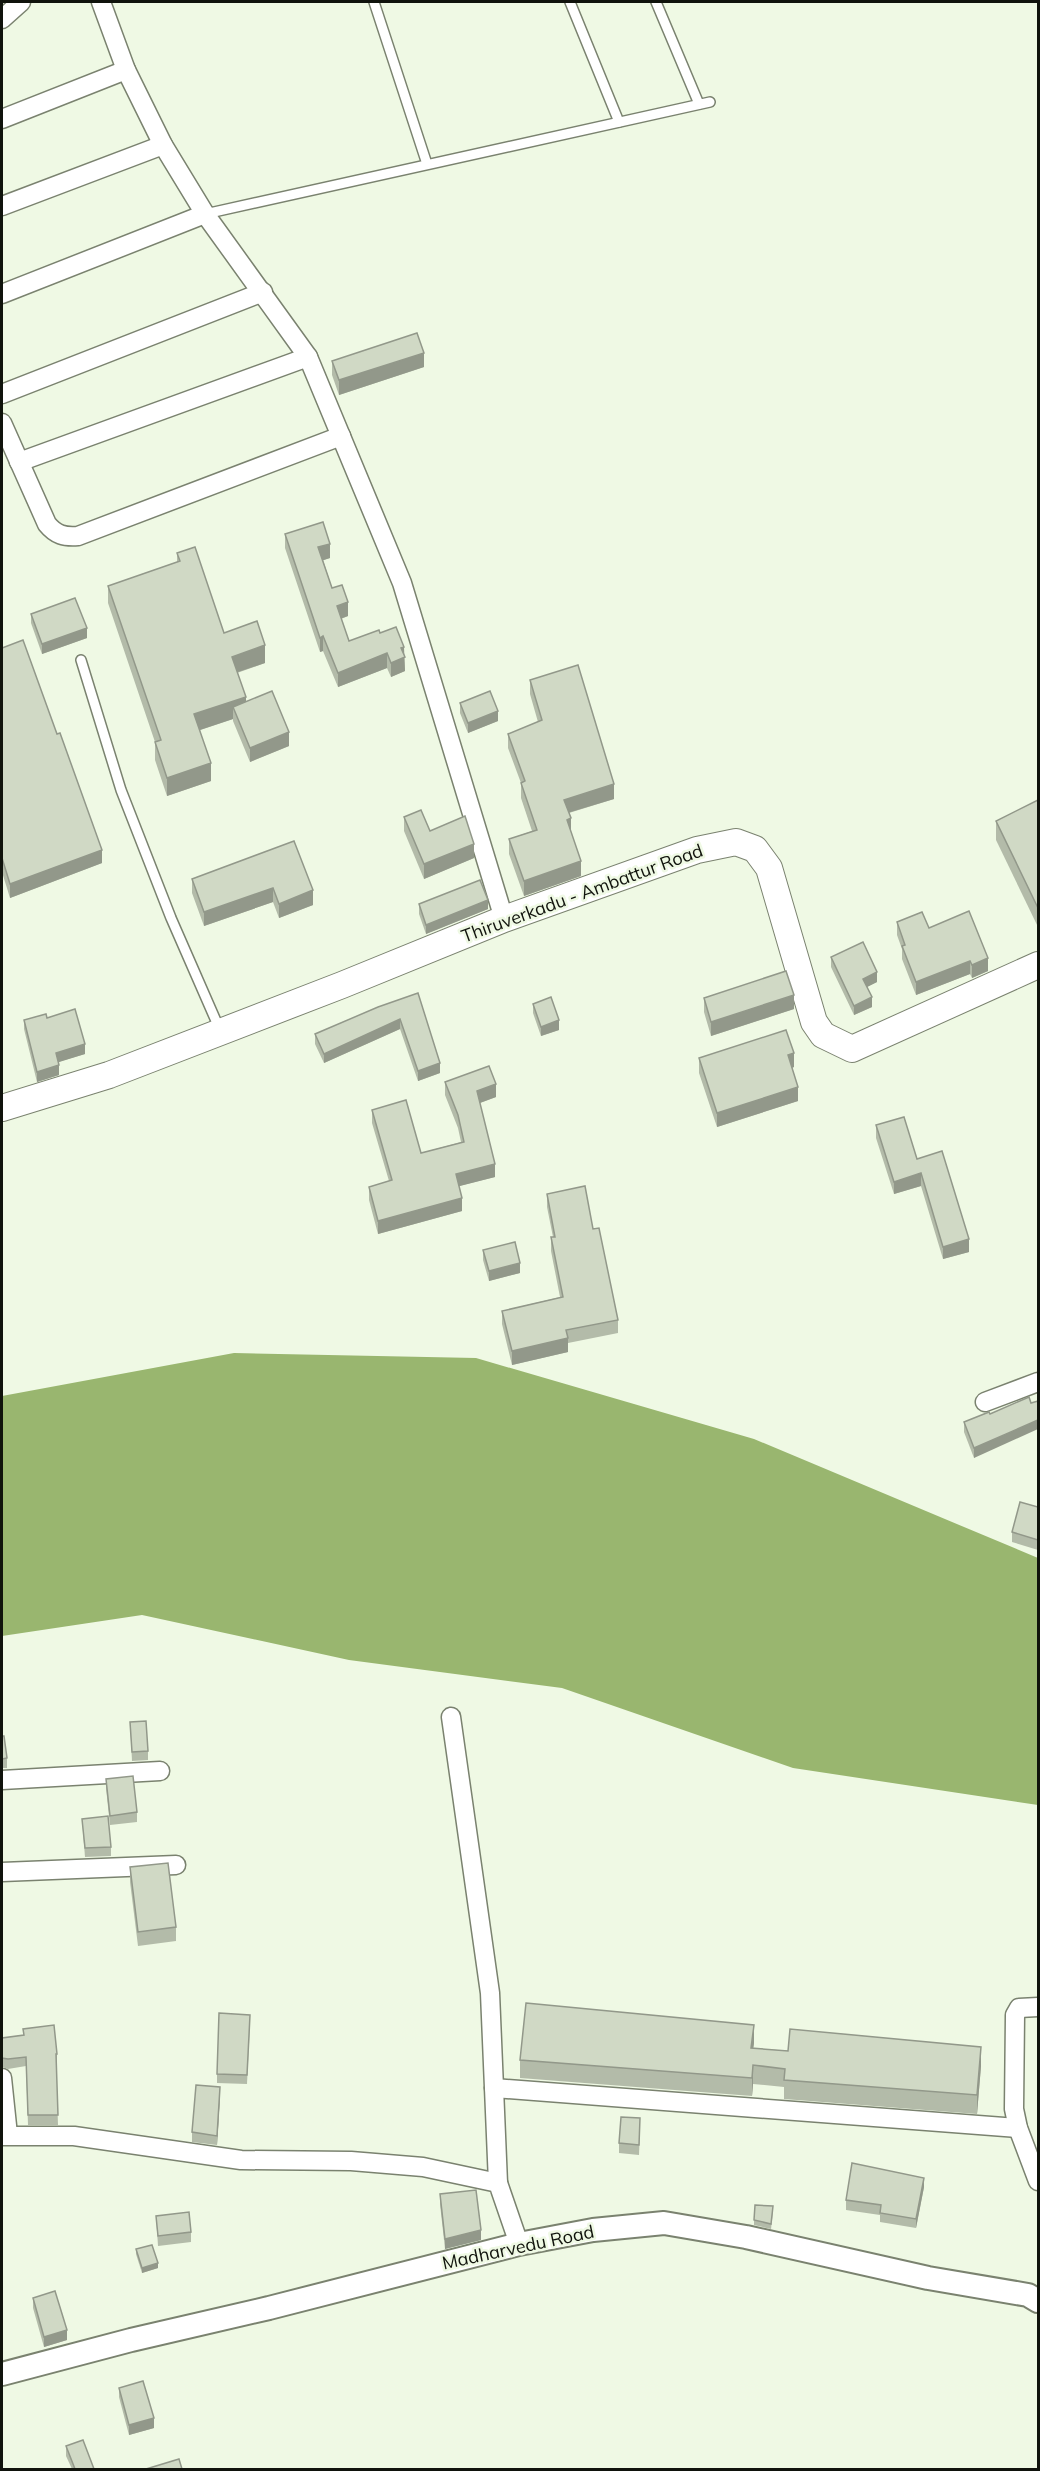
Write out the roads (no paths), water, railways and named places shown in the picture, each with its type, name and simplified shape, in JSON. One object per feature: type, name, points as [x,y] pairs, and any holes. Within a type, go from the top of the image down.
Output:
[{"type":"main road","name":"Thiruverkadu - Ambattur Road","points":[[2,1108],[109,1075],[504,919],[697,850],[736,842],[755,849],[769,868],[814,1022],[823,1035],[852,1049],[1038,965]]},
{"type":"street","points":[[2,19],[21,2]]},
{"type":"street","points":[[101,2],[126,70],[163,145],[206,214],[308,357],[402,583],[504,919]]},
{"type":"street","points":[[2,119],[126,70]]},
{"type":"street","points":[[2,206],[163,145]]},
{"type":"street","points":[[2,294],[206,214]]},
{"type":"street","points":[[2,394],[263,292]]},
{"type":"street","points":[[19,462],[308,357]]},
{"type":"street","points":[[2,423],[47,524],[53,531],[64,537],[78,536],[341,436]]},
{"type":"street","points":[[985,1402],[1038,1382]]},
{"type":"street","points":[[451,1717],[490,1992],[498,2183],[519,2244]]},
{"type":"street","points":[[2,1780],[160,1771]]},
{"type":"street","points":[[2,1872],[176,1865]]},
{"type":"street","points":[[1038,2007],[1019,2008],[1015,2015],[1014,2109],[1018,2128],[1038,2181]]},
{"type":"street","points":[[2,2078],[5,2136],[74,2136],[241,2160],[351,2161],[423,2167],[498,2183]]},
{"type":"street","points":[[494,2088],[1018,2128]]},
{"type":"street","name":"Madharvedu Road","points":[[2,2374],[519,2244],[593,2230],[664,2223],[747,2237],[928,2278],[1028,2295],[1038,2301]]},
{"type":"lane","points":[[374,2],[427,164]]},
{"type":"lane","points":[[570,2],[619,122]]},
{"type":"lane","points":[[656,2],[699,104]]},
{"type":"lane","points":[[206,214],[710,102]]},
{"type":"lane","points":[[81,660],[121,790],[171,918],[221,1032]]}]
